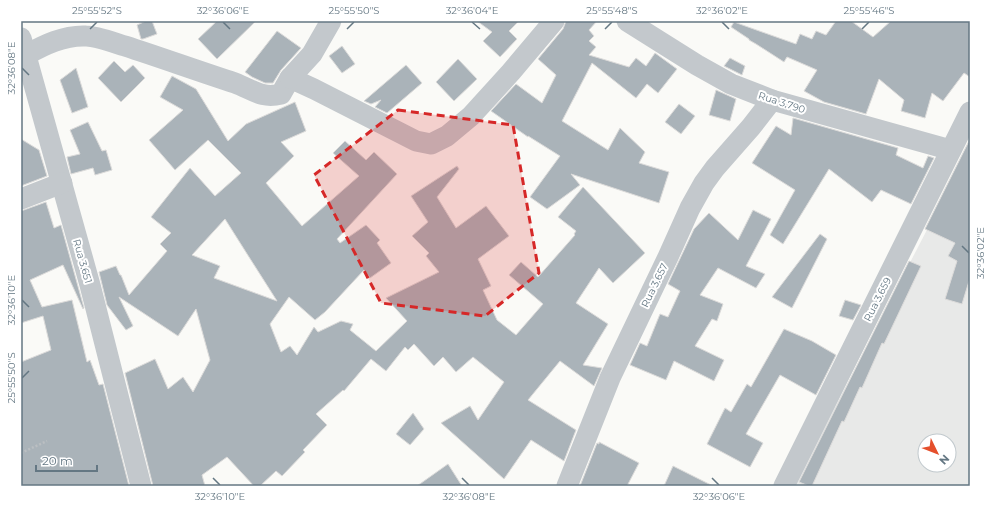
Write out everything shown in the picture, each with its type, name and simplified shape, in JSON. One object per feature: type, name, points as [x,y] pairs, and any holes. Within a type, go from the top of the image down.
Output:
[{"type":"street","points":[[23,46],[43,46],[63,38],[87,36],[162,58],[271,97],[281,94],[290,78],[312,54],[331,21]]},
{"type":"street","points":[[290,78],[416,141],[431,144],[447,136],[472,116],[554,21]]},
{"type":"street","name":"Rua 3.790","points":[[627,21],[697,65],[731,84],[772,100],[951,150]]},
{"type":"street","name":"Rua 3.651","points":[[23,46],[90,285],[141,486]]},
{"type":"street","name":"Rua 3.657","points":[[567,486],[610,378],[690,208],[715,168],[751,127],[772,100]]},
{"type":"street","name":"Rua 3.659","points":[[784,486],[970,112]]},
{"type":"street","points":[[21,199],[62,183]]},
{"type":"path","points":[[21,453],[47,441]]},
{"type":"highlighted area","points":[[398,110],[513,125],[539,273],[485,316],[381,303],[314,175]]},
{"type":"shaded area","points":[[970,147],[970,486],[794,486]]},
{"type":"building","points":[[146,21],[152,21],[157,34],[141,39],[137,25]]},
{"type":"building","points":[[217,21],[256,21],[217,59],[198,39]]},
{"type":"building","points":[[477,21],[519,21],[509,31],[517,39],[500,57],[483,41],[492,32]]},
{"type":"building","points":[[566,21],[597,21],[589,30],[594,36],[589,41],[596,47],[589,55],[629,67],[636,58],[646,66],[655,53],[677,69],[658,93],[647,84],[636,98],[592,63],[562,121],[608,150],[620,128],[645,152],[639,163],[669,172],[659,203],[571,174],[580,185],[547,209],[530,197],[560,156],[528,137],[491,111],[516,84],[542,103],[556,75],[538,59],[563,29]]},
{"type":"building","points":[[836,21],[851,21],[873,37],[891,21],[970,21],[970,77],[964,73],[943,101],[932,93],[925,118],[901,111],[904,100],[879,79],[866,114],[824,102],[804,91],[817,70],[787,57],[784,62],[731,27],[734,22],[796,44],[800,34],[812,39],[816,31],[826,35]]},
{"type":"building","points":[[277,31],[301,48],[281,70],[273,83],[265,83],[245,72]]},
{"type":"building","points":[[342,46],[355,64],[342,73],[329,56]]},
{"type":"building","points":[[730,58],[745,66],[742,75],[724,66]]},
{"type":"building","points":[[458,59],[477,79],[454,101],[436,82]]},
{"type":"building","points":[[114,61],[125,72],[133,65],[145,78],[121,102],[98,78]]},
{"type":"building","points":[[406,65],[422,83],[387,113],[375,107],[381,100],[371,104],[364,101]]},
{"type":"building","points":[[76,68],[88,107],[72,113],[60,80]]},
{"type":"building","points":[[172,76],[196,89],[228,141],[246,124],[295,102],[306,131],[281,142],[294,156],[266,183],[302,226],[359,176],[333,153],[345,141],[366,160],[374,152],[397,174],[337,239],[340,243],[366,225],[380,240],[377,243],[391,263],[370,278],[364,270],[325,312],[315,320],[289,297],[270,324],[281,352],[290,346],[297,355],[314,327],[318,332],[341,321],[353,324],[350,330],[376,351],[407,321],[386,298],[439,272],[426,256],[429,253],[412,236],[428,222],[411,196],[457,166],[459,169],[437,197],[456,228],[486,206],[509,236],[478,259],[491,286],[483,290],[497,320],[516,335],[543,304],[509,275],[521,262],[538,277],[575,235],[574,234],[576,231],[558,217],[583,187],[645,253],[613,283],[599,268],[576,303],[608,324],[583,365],[602,368],[594,386],[560,361],[528,400],[576,430],[564,461],[531,440],[504,479],[441,423],[470,406],[478,420],[504,382],[473,357],[456,372],[443,357],[434,366],[414,344],[408,350],[405,347],[386,371],[371,359],[344,391],[343,390],[316,414],[327,425],[303,450],[305,452],[282,476],[276,471],[260,486],[254,486],[227,457],[202,475],[205,486],[153,486],[125,373],[155,359],[168,389],[183,377],[193,392],[210,360],[196,309],[178,336],[119,297],[133,326],[126,330],[107,305],[99,272],[116,266],[129,295],[167,251],[160,244],[171,233],[151,217],[190,168],[215,196],[241,173],[208,140],[175,170],[149,140],[183,110],[160,97]],"holes":[[[225,219],[277,301],[214,278],[220,266],[192,255]]]},
{"type":"building","points":[[716,90],[736,99],[730,121],[709,115]]},
{"type":"building","points":[[679,104],[695,116],[681,134],[665,122]]},
{"type":"building","points":[[793,118],[898,148],[896,155],[923,168],[928,156],[934,158],[911,204],[881,190],[872,202],[829,169],[783,244],[770,235],[795,190],[752,163],[776,126],[791,135]]},
{"type":"building","points":[[88,122],[102,151],[106,150],[112,170],[95,175],[93,168],[71,174],[67,157],[80,154],[70,130]]},
{"type":"building","points":[[21,139],[39,150],[47,176],[21,186]]},
{"type":"building","points":[[970,139],[970,278],[962,304],[945,299],[957,261],[948,256],[955,243],[925,229]]},
{"type":"building","points":[[46,202],[54,228],[61,225],[84,308],[83,309],[63,265],[30,280],[42,307],[72,300],[87,362],[90,360],[99,385],[103,384],[129,486],[21,486],[21,362],[51,350],[43,316],[21,323],[21,211]]},
{"type":"building","points":[[753,210],[771,219],[746,266],[765,274],[756,288],[718,268],[700,295],[723,304],[717,321],[712,319],[695,346],[724,360],[714,381],[674,361],[666,380],[630,365],[640,343],[647,346],[660,314],[668,317],[680,291],[668,284],[694,229],[709,213],[738,240]]},
{"type":"building","points":[[820,234],[827,239],[792,308],[772,297]]},
{"type":"building","points":[[909,261],[921,266],[884,344],[882,343],[862,388],[860,387],[844,422],[842,421],[812,486],[799,482]]},
{"type":"building","points":[[845,300],[861,305],[853,320],[839,316]]},
{"type":"building","points":[[784,329],[812,341],[836,355],[816,395],[780,375],[746,434],[763,443],[750,467],[707,444],[725,408],[731,412],[747,384],[751,387]]},
{"type":"building","points":[[413,413],[424,429],[410,445],[396,434]]},
{"type":"building","points":[[599,442],[639,463],[627,486],[580,486],[597,443],[599,444]]},
{"type":"building","points":[[448,464],[462,486],[417,486]]},
{"type":"building","points":[[673,466],[713,486],[664,486]]}]
